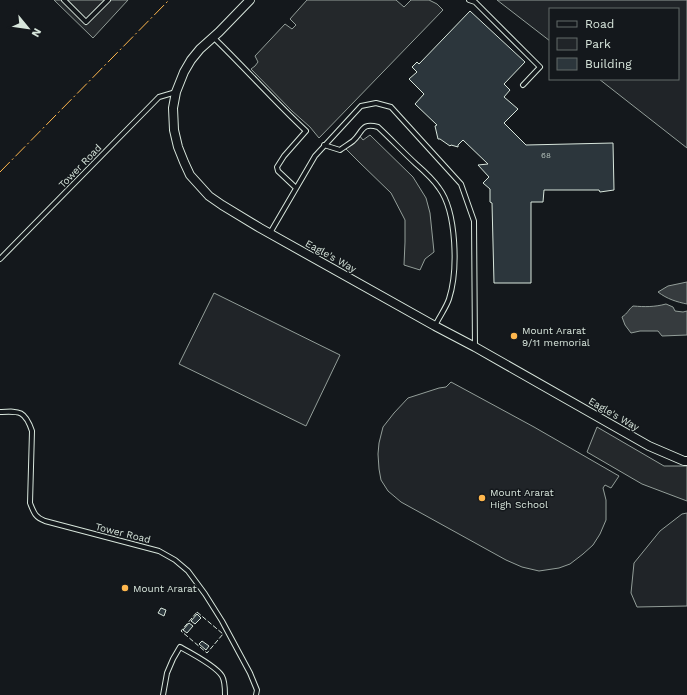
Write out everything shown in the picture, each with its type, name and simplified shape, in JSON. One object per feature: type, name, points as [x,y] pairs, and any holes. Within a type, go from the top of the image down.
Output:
[{"type":"street","name":"Eagle's Way","points":[[250,0],[200,49],[191,60],[184,72],[176,92],[173,108],[174,130],[178,147],[190,175],[209,196],[222,206],[649,446],[687,461]]},
{"type":"lane","points":[[64,0],[86,22],[108,0]]},
{"type":"lane","points":[[469,0],[475,2],[540,67],[523,85]]},
{"type":"lane","points":[[213,36],[306,131],[284,156],[277,167],[278,171],[296,188]]},
{"type":"lane","name":"Tower Road","points":[[0,260],[158,97],[176,92]]},
{"type":"lane","points":[[270,233],[315,156],[361,106],[376,103],[391,107],[429,147],[461,184],[474,221],[475,347]]},
{"type":"lane","points":[[324,145],[340,150],[344,146],[354,141],[364,127],[371,125],[378,127],[439,188],[446,200],[452,218],[455,253],[453,280],[449,299],[435,326]]},
{"type":"lane","name":"Tower Road","points":[[0,412],[20,412],[30,423],[32,431],[30,503],[34,513],[45,522],[159,551],[181,564],[199,586],[222,621],[250,673],[257,690],[256,695]]},
{"type":"lane","points":[[163,695],[167,673],[180,647],[213,667],[222,676],[225,695]]},
{"type":"green space","points":[[497,0],[687,0],[687,148],[600,80],[679,80],[679,8],[549,8],[549,40]]},
{"type":"green space","points":[[214,293],[340,355],[306,426],[179,364]]},
{"type":"green space","points":[[451,382],[534,427],[619,476],[611,488],[605,485],[603,488],[606,500],[606,520],[600,534],[593,545],[570,564],[559,568],[539,571],[522,567],[506,560],[401,502],[388,491],[381,480],[379,469],[379,443],[383,427],[408,398],[446,387]]},
{"type":"green space","points":[[687,513],[687,606],[637,607],[631,593],[634,563],[660,531],[682,514]]},
{"type":"shaded area","points":[[54,0],[128,0],[93,38]]},
{"type":"shaded area","points":[[307,0],[396,0],[404,7],[411,0],[429,0],[437,4],[443,10],[319,138],[310,127],[292,111],[251,69],[258,62],[255,56],[285,24],[292,29],[296,25],[290,19]]},
{"type":"shaded area","points":[[358,134],[363,140],[370,135],[413,177],[426,198],[430,213],[434,252],[425,259],[420,270],[404,265],[405,220],[391,193],[344,147]]},
{"type":"shaded area","points":[[687,282],[687,304],[672,300],[658,292],[668,286]]},
{"type":"shaded area","points":[[666,304],[673,307],[675,311],[687,311],[687,335],[662,336],[658,331],[640,331],[631,333],[625,325],[622,317],[633,306],[658,306]]},
{"type":"shaded area","points":[[597,427],[664,466],[687,466],[687,501],[642,484],[587,452]]},
{"type":"building","points":[[470,11],[525,62],[504,84],[510,90],[504,97],[518,109],[504,123],[526,145],[613,143],[614,190],[600,192],[599,190],[544,190],[543,202],[531,202],[531,283],[494,283],[492,203],[490,202],[490,189],[483,183],[489,177],[478,165],[488,164],[463,140],[458,147],[450,146],[438,139],[435,126],[437,125],[415,104],[424,94],[409,79],[417,72],[412,67],[417,62],[419,64]]},
{"type":"building","points":[[161,608],[166,610],[164,616],[158,613]]},
{"type":"building","points":[[197,614],[201,618],[195,624],[191,621]]},
{"type":"building","points":[[189,623],[193,626],[187,633],[183,630]]},
{"type":"building","points":[[202,641],[209,646],[206,650],[199,644]]},
{"type":"fence","points":[[197,612],[223,634],[207,653],[181,631],[197,612]]},
{"type":"power","points":[[0,172],[169,0]]},
{"type":"place","name":"Mount Ararat 9/11 memorial","points":[[514,336]]},
{"type":"place","name":"Mount Ararat High School","points":[[482,498]]},
{"type":"place","name":"Mount Ararat","points":[[125,588]]}]
